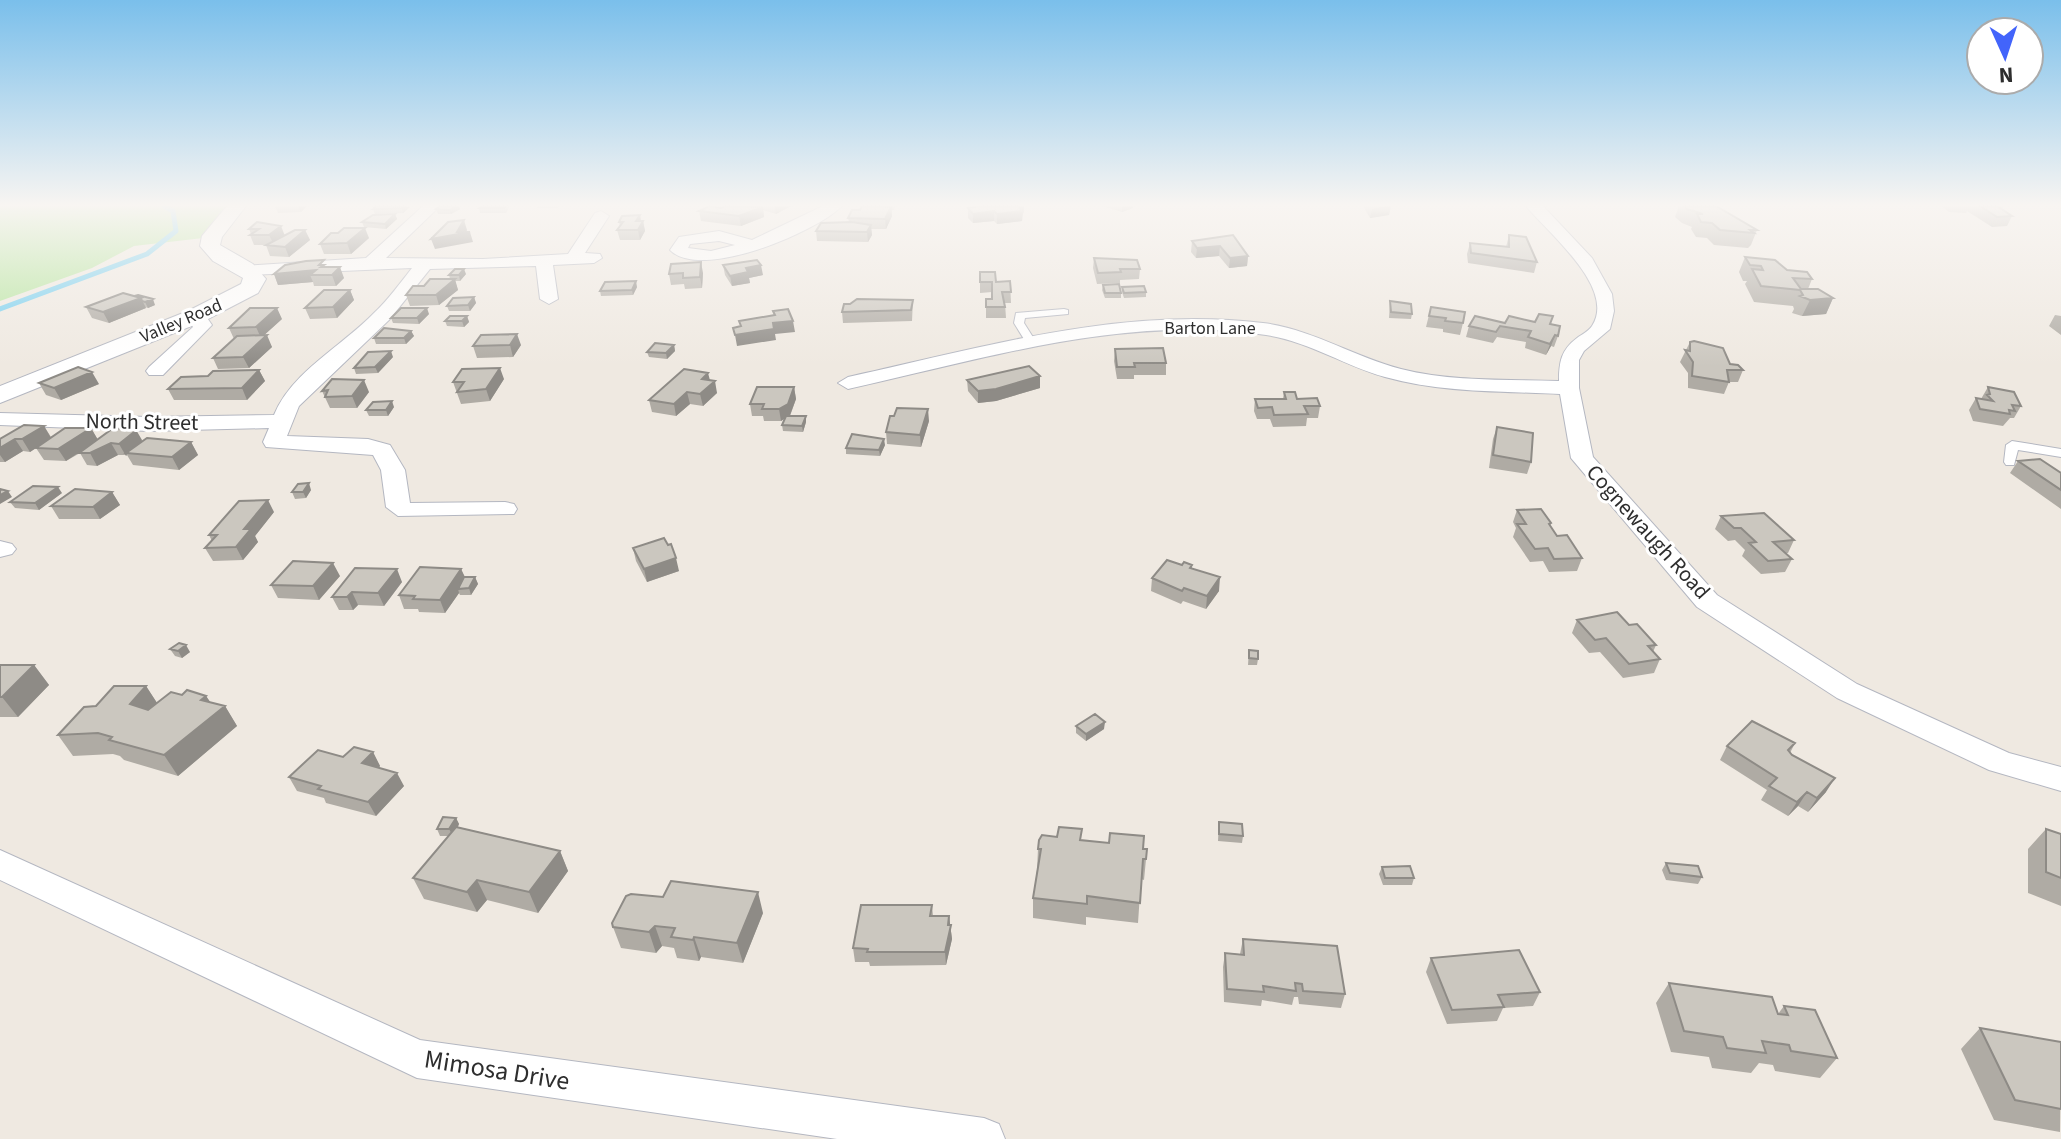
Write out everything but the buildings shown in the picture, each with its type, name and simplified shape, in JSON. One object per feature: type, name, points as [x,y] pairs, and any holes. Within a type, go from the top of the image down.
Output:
[{"type":"street","points":[[225,259],[250,270],[371,263],[572,259]]},
{"type":"street","points":[[371,263],[375,259]]},
{"type":"street","name":"Cognewaugh Road","points":[[1582,259],[1598,283],[1606,306],[1601,329],[1576,348],[1569,360],[1569,388],[1582,458],[1707,601],[1847,691],[2000,762],[2061,779]]},
{"type":"street","points":[[544,262],[549,299]]},
{"type":"street","points":[[425,264],[382,316],[289,404],[274,442],[368,446],[382,450],[393,470],[398,507],[407,511],[505,509]]},
{"type":"street","name":"Valley Road","points":[[0,395],[196,316],[250,288],[255,279],[250,270]]},
{"type":"street","points":[[156,371],[200,330],[203,325],[196,316]]},
{"type":"street","name":"Barton Lane","points":[[848,383],[938,366],[1031,342],[1107,330],[1264,328],[1289,334],[1407,377],[1569,388]]},
{"type":"street","name":"North Street","points":[[0,419],[149,424],[284,421]]},
{"type":"street","name":"Mimosa Drive","points":[[0,864],[417,1059],[984,1139]]},
{"type":"lane","points":[[1031,342],[1019,323],[1020,315],[1064,312]]},
{"type":"lane","points":[[2010,462],[2012,445],[2061,453]]},
{"type":"green space","points":[[0,259],[109,259],[92,268],[0,301]]},
{"type":"waterway","points":[[0,309],[133,259]]}]
